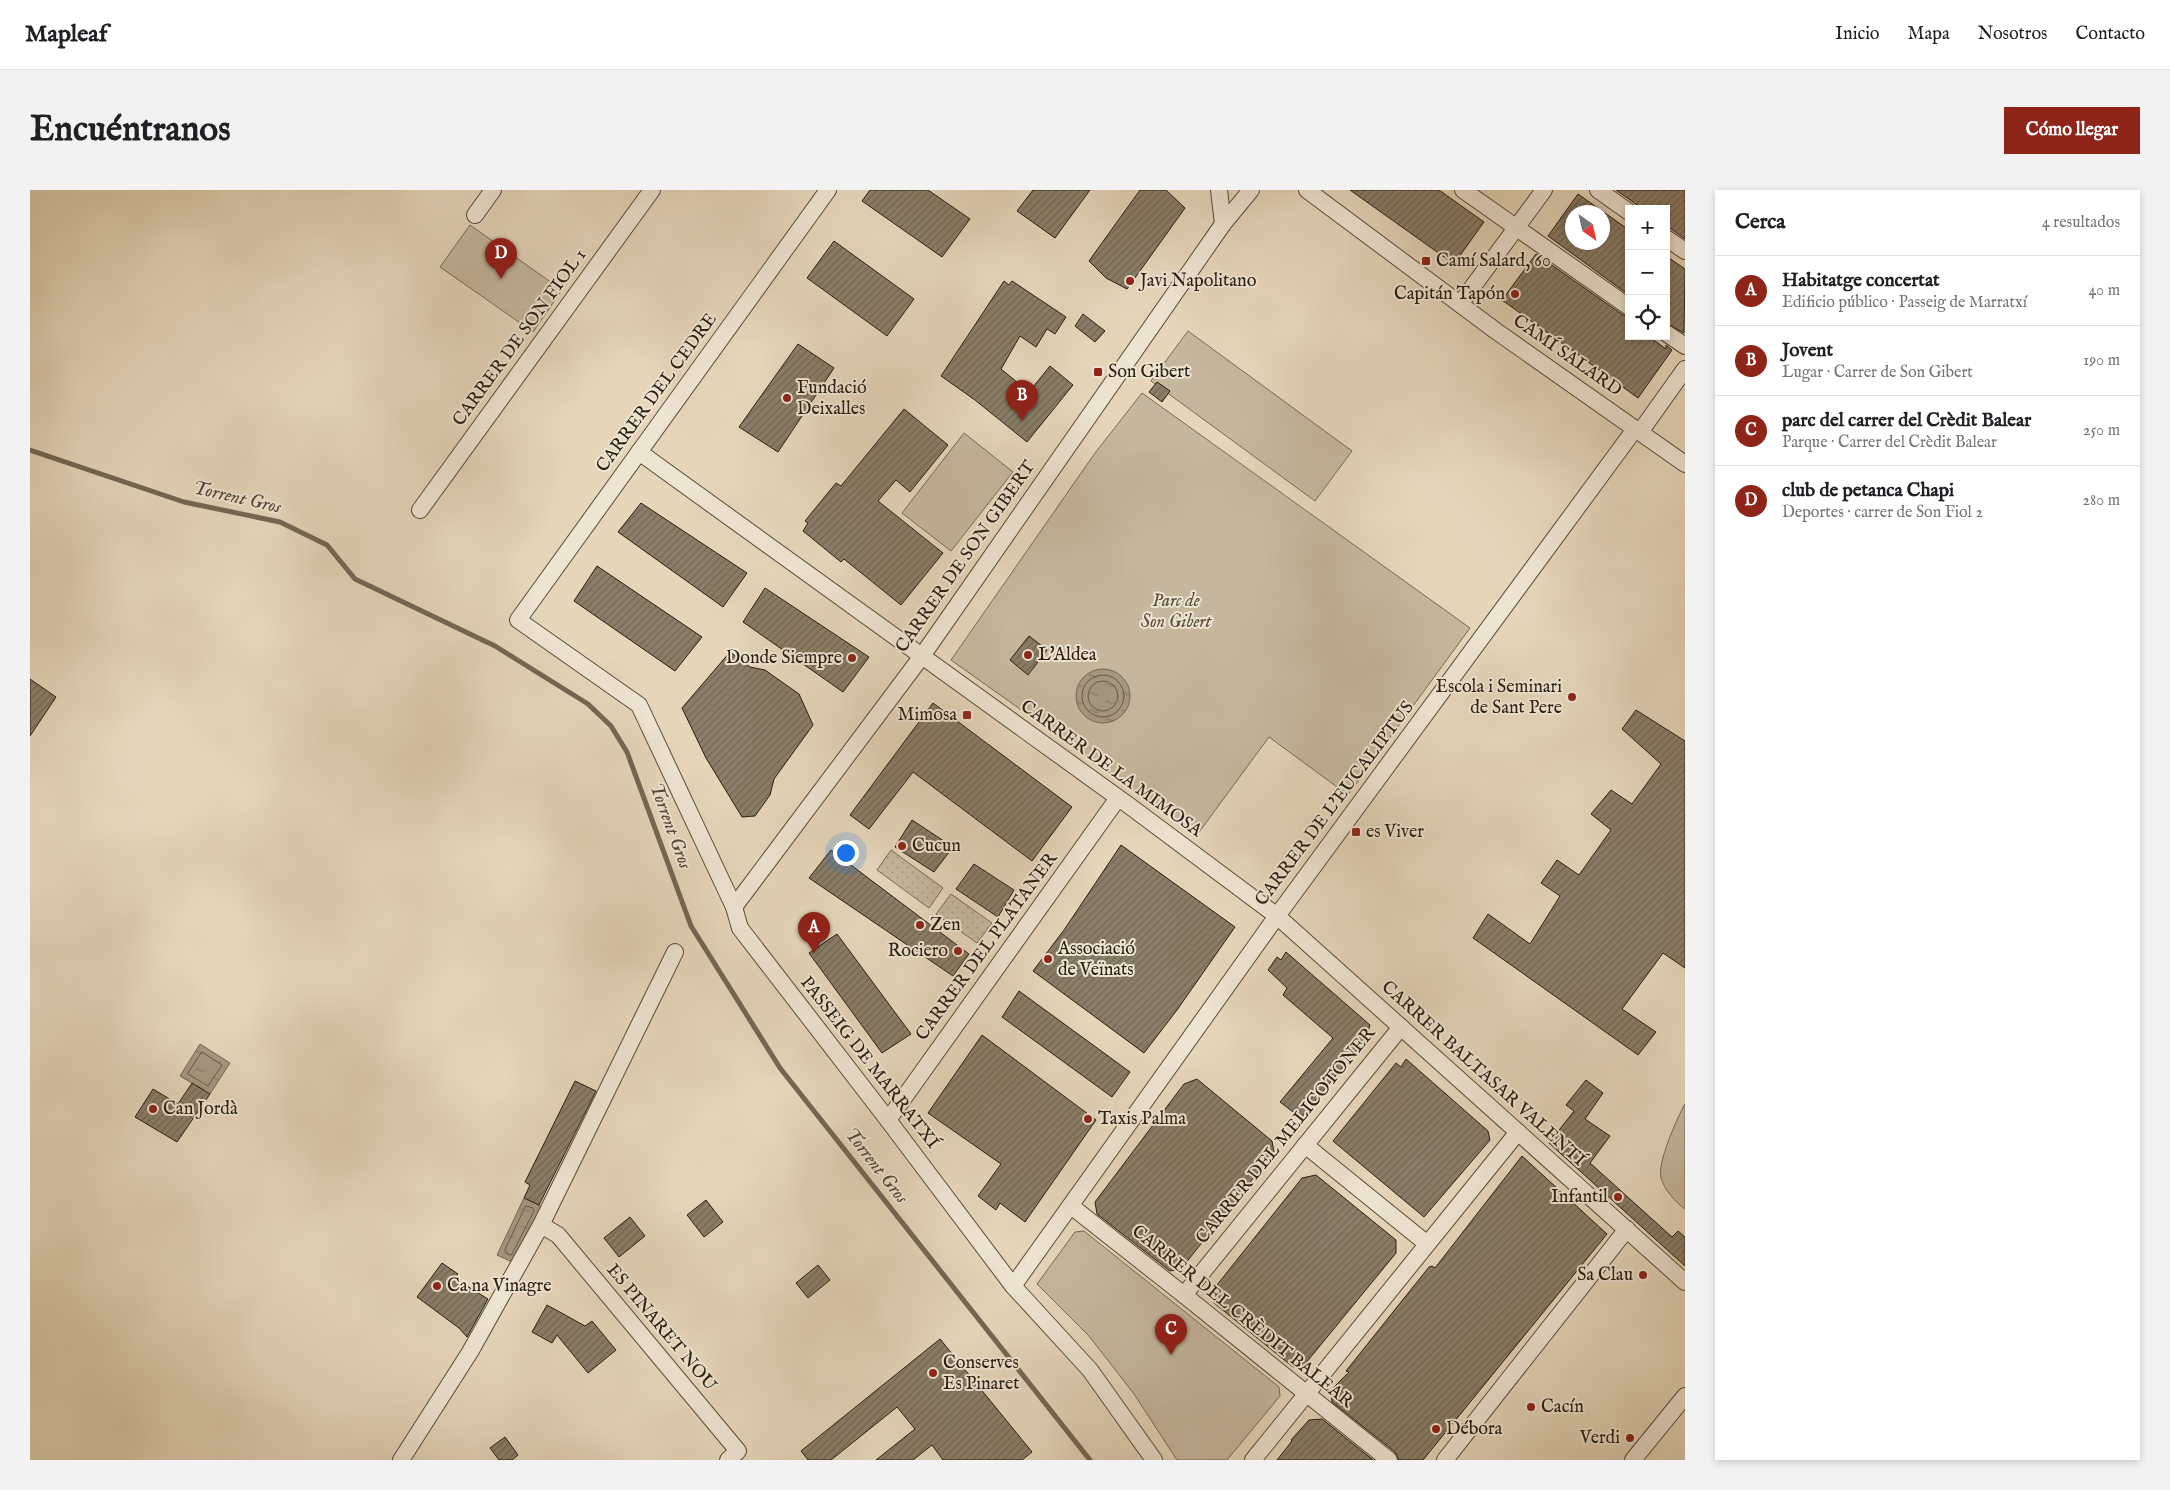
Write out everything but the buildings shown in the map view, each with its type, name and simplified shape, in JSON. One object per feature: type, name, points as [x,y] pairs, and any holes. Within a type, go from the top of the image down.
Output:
[{"type":"street","points":[[475,215],[493,190]]},
{"type":"street","name":"CARRER DE SON FIOL 1","points":[[420,510],[652,190]]},
{"type":"street","name":"CARRER DEL CEDRE","points":[[518,620],[828,190]]},
{"type":"street","points":[[1219,190],[1222,224]]},
{"type":"street","name":"CARRER DE SON GIBERT","points":[[734,907],[922,656],[1222,224],[1251,190]]},
{"type":"street","name":"CAMÍ SALARD","points":[[1307,190],[1460,304],[1685,464]]},
{"type":"street","points":[[1463,190],[1625,304]]},
{"type":"street","points":[[1460,304],[1544,190]]},
{"type":"street","points":[[1598,190],[1625,209]]},
{"type":"street","points":[[1670,241],[1685,251]]},
{"type":"street","points":[[1670,336],[1685,346]]},
{"type":"street","name":"CARRER DE L'EUCALIPTUS","points":[[1014,1286],[1277,916],[1685,369]]},
{"type":"street","name":"CARRER DE LA MIMOSA","points":[[639,452],[1118,798],[1277,916]]},
{"type":"street","name":"PASSEIG DE MARRATXÍ","points":[[518,620],[639,705],[734,907],[740,928],[1014,1286],[1090,1370],[1154,1460]]},
{"type":"street","name":"CARRER DEL PLATANER","points":[[888,1120],[1118,798]]},
{"type":"street","name":"CARRER BALTASAR VALENTÍ","points":[[1277,916],[1685,1282]]},
{"type":"street","points":[[402,1460],[470,1352],[541,1225],[675,952]]},
{"type":"street","name":"CARRER DEL MELICOTONER","points":[[1184,1295],[1400,1027]]},
{"type":"street","points":[[1253,1460],[1426,1243],[1518,1132]]},
{"type":"street","points":[[1305,1145],[1426,1243]]},
{"type":"street","name":"CARRER DEL CRÈDIT BALEAR","points":[[1071,1206],[1388,1460]]},
{"type":"street","name":"ES PINARET NOU","points":[[541,1225],[558,1235],[738,1452],[728,1460]]},
{"type":"street","points":[[1445,1460],[1627,1230]]},
{"type":"street","points":[[1633,1460],[1685,1396]]},
{"type":"green space","points":[[470,225],[562,290],[533,332],[440,267]]},
{"type":"green space","points":[[1188,331],[1352,451],[1315,501],[1151,381]]},
{"type":"green space","name":"Parc de Son Gibert","points":[[1142,393],[1470,628],[1348,795],[1269,737],[1197,835],[951,660],[1095,453]]},
{"type":"green space","points":[[964,433],[1013,472],[951,551],[902,513]]},
{"type":"green space","points":[[891,850],[943,888],[929,908],[877,870]]},
{"type":"green space","points":[[951,894],[992,923],[977,943],[936,914]]},
{"type":"green space","points":[[1685,1104],[1685,1209],[1668,1191],[1661,1178],[1661,1171],[1668,1141]]},
{"type":"green space","points":[[1084,1231],[1279,1387],[1280,1396],[1227,1460],[1177,1460],[1134,1394],[1089,1336],[1037,1284],[1075,1232]]},
{"type":"water","points":[[1103,669],[1122,677],[1130,696],[1122,715],[1103,723],[1084,715],[1076,696],[1084,677]]},
{"type":"water","points":[[200,1044],[230,1063],[210,1094],[180,1076]]},
{"type":"water","points":[[524,1198],[542,1207],[512,1262],[497,1255]]},
{"type":"waterway","name":"Torrent Gros","points":[[30,450],[184,502],[280,522],[327,545],[355,579],[495,646],[588,704],[611,726],[627,752],[691,926],[780,1068],[1090,1460]]},
{"type":"place","name":"Camí Salard, 60","points":[[1426,261]]},
{"type":"place","name":"club de petanca Chapi","points":[[501,279]]},
{"type":"place","name":"Javi Napolitano","points":[[1130,281]]},
{"type":"place","name":"Capitán Tapón","points":[[1515,294]]},
{"type":"place","name":"Son Gibert","points":[[1098,372]]},
{"type":"place","name":"Fundació Deixalles","points":[[787,398]]},
{"type":"place","name":"Jovent","points":[[1022,421]]},
{"type":"place","name":"L'Aldea","points":[[1028,655]]},
{"type":"place","name":"Donde Siempre","points":[[852,658]]},
{"type":"place","name":"Escola i Seminari de Sant Pere","points":[[1572,697]]},
{"type":"place","name":"Mimosa","points":[[967,715]]},
{"type":"place","name":"es Viver","points":[[1356,832]]},
{"type":"place","name":"Cucun","points":[[902,846]]},
{"type":"place","name":"Zen","points":[[920,925]]},
{"type":"place","name":"Rociero","points":[[958,951]]},
{"type":"place","name":"Habitatge concertat","points":[[814,953]]},
{"type":"place","name":"Associació de Veïnats","points":[[1048,959]]},
{"type":"place","name":"Can Jordà","points":[[153,1109]]},
{"type":"place","name":"Taxis Palma","points":[[1088,1119]]},
{"type":"place","name":"Infantil","points":[[1618,1197]]},
{"type":"place","name":"Sa Clau","points":[[1643,1275]]},
{"type":"place","name":"Ca na Vinagre","points":[[437,1286]]},
{"type":"place","name":"parc del carrer del Crèdit Balear","points":[[1171,1355]]},
{"type":"place","name":"Conserves Es Pinaret","points":[[933,1373]]},
{"type":"place","name":"Cacín","points":[[1531,1407]]},
{"type":"place","name":"Débora","points":[[1436,1429]]},
{"type":"place","name":"Verdi","points":[[1630,1438]]}]
